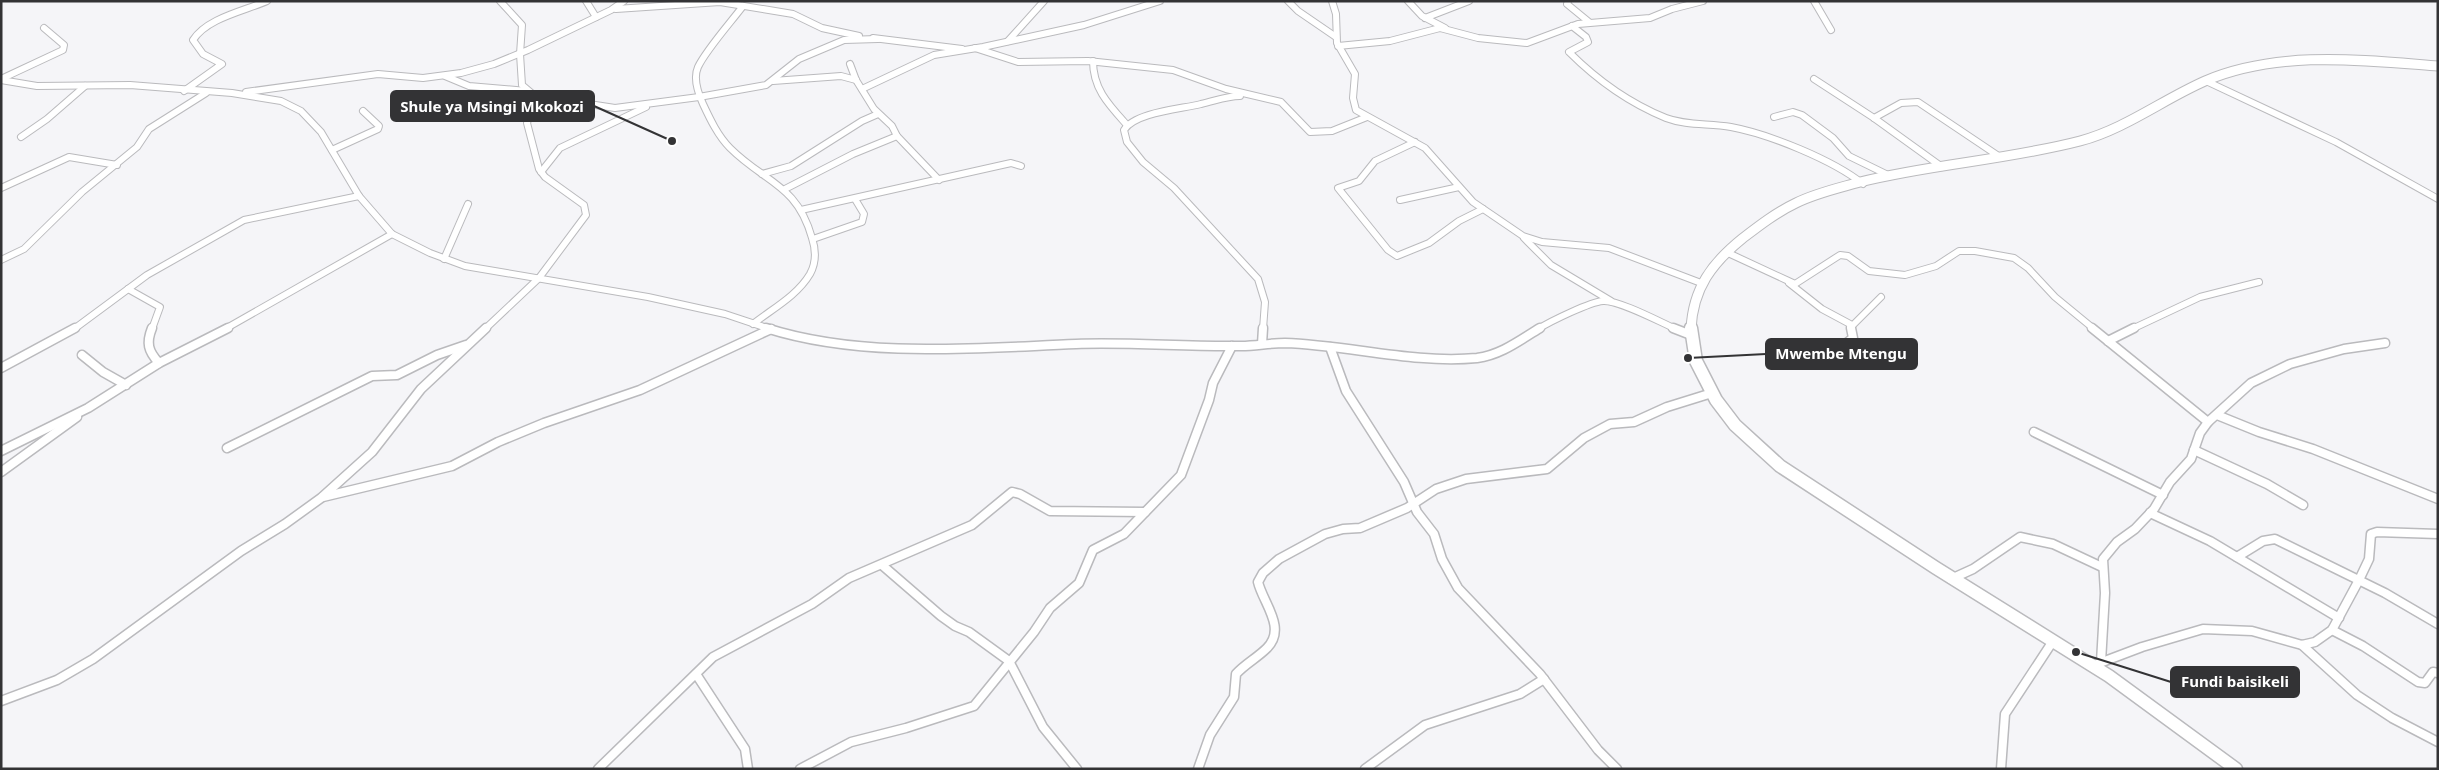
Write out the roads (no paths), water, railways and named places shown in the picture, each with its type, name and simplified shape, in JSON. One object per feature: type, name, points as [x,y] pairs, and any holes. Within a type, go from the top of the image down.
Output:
[{"type":"main road","points":[[2236,769],[2097,664],[2053,641],[1951,579],[1764,455],[1736,425],[1712,393],[1699,370],[1693,351],[1691,335],[1692,304],[1701,283],[1713,265],[1726,252],[1783,208],[1804,199],[1892,177],[2051,148],[2105,134],[2140,118],[2206,81],[2229,72],[2263,65],[2292,62],[2369,61],[2438,66]]},
{"type":"street","points":[[184,91],[222,64],[203,54],[193,40],[196,35],[211,26],[267,1]]},
{"type":"street","points":[[500,1],[522,25],[520,54],[522,85],[535,96],[559,105],[589,104],[610,108],[657,103],[764,86],[773,81],[795,62],[821,48],[844,40],[878,39]]},
{"type":"street","points":[[586,1],[596,17]]},
{"type":"street","points":[[1,79],[37,86],[130,85],[206,93],[232,93],[276,90],[379,74],[416,78],[445,76],[478,69],[520,54],[611,10],[624,1]]},
{"type":"street","points":[[1008,41],[1014,32],[1044,1]]},
{"type":"street","points":[[862,89],[926,58],[1084,25],[1160,1]]},
{"type":"street","points":[[1288,1],[1298,11],[1336,37]]},
{"type":"street","points":[[1332,1],[1338,14],[1336,37],[1338,46],[1356,79],[1353,103],[1356,110],[1415,142],[1432,154],[1459,187],[1483,209],[1523,236],[1551,265],[1613,302],[1691,335]]},
{"type":"street","points":[[1408,1],[1425,18],[1447,28],[1472,37],[1500,38],[1522,43],[1532,42],[1572,26],[1589,22],[1650,18],[1672,9],[1703,1]]},
{"type":"street","points":[[1425,18],[1469,1]]},
{"type":"street","points":[[1568,1],[1567,4],[1589,22]]},
{"type":"street","points":[[1814,1],[1831,30]]},
{"type":"street","points":[[611,10],[709,2],[793,14],[822,28],[878,39],[962,49]]},
{"type":"street","points":[[743,6],[698,67],[696,73],[699,97],[724,142],[762,174],[785,189],[801,210],[813,238],[816,253],[810,274],[753,324]]},
{"type":"street","points":[[1572,26],[1586,37],[1588,42],[1569,52],[1591,74],[1623,97],[1671,120],[1732,128],[1770,139],[1826,160],[1847,171],[1863,184]]},
{"type":"street","points":[[1,79],[63,50],[64,45],[44,28]]},
{"type":"street","points":[[1338,46],[1390,41],[1434,28],[1447,28]]},
{"type":"street","points":[[974,48],[1018,62],[1093,61],[1168,69],[1252,96],[1283,102],[1310,132],[1316,133],[1338,129],[1367,117]]},
{"type":"street","points":[[1093,61],[1094,82],[1108,104],[1127,125]]},
{"type":"street","points":[[850,64],[856,80],[878,114],[892,126],[897,136],[939,180]]},
{"type":"street","points":[[445,76],[469,86],[527,91]]},
{"type":"street","points":[[773,81],[841,76],[856,80]]},
{"type":"street","points":[[1814,78],[1942,167]]},
{"type":"street","points":[[2206,81],[2336,142],[2438,199]]},
{"type":"street","points":[[20,137],[47,119],[85,86]]},
{"type":"street","points":[[1,260],[24,249],[82,192],[139,145],[149,129],[206,93]]},
{"type":"street","points":[[232,93],[286,102],[310,120],[332,150],[359,196],[392,234],[444,259],[465,266],[648,297],[724,314],[792,336],[827,343],[948,350],[1123,344],[1232,346],[1284,343],[1430,358],[1487,357],[1498,354],[1554,319],[1600,302],[1613,302]]},
{"type":"street","points":[[1,701],[48,684],[92,658],[241,551],[285,524],[321,498],[372,452],[413,398],[539,278],[583,220],[586,210],[579,200],[560,189],[541,172],[535,160],[534,146],[527,123],[535,96]]},
{"type":"street","points":[[1252,96],[1224,96],[1199,106],[1155,113],[1127,125],[1124,130],[1127,142],[1143,162],[1174,188],[1258,279],[1265,302],[1262,344]]},
{"type":"street","points":[[1874,118],[1901,103],[1918,102],[2000,157]]},
{"type":"street","points":[[541,172],[560,148],[657,103]]},
{"type":"street","points":[[332,150],[378,129],[379,126],[374,119],[363,111]]},
{"type":"street","points":[[1774,117],[1794,112],[1802,114],[1833,138],[1849,156],[1892,177]]},
{"type":"street","points":[[762,174],[791,166],[862,121],[878,114]]},
{"type":"street","points":[[785,189],[854,154],[897,136]]},
{"type":"street","points":[[1415,142],[1376,161],[1361,179],[1338,188],[1388,250],[1397,256],[1418,249],[1459,220],[1483,209]]},
{"type":"street","points":[[1,188],[66,157],[118,164]]},
{"type":"street","points":[[801,210],[1011,163],[1021,166]]},
{"type":"street","points":[[1400,200],[1459,187]]},
{"type":"street","points":[[1,368],[66,334],[107,306],[147,275],[244,220],[359,196]]},
{"type":"street","points":[[813,238],[862,222],[864,214],[855,199]]},
{"type":"street","points":[[444,259],[468,204]]},
{"type":"street","points":[[1,451],[88,408],[159,363],[204,342],[392,234]]},
{"type":"street","points":[[1523,236],[1542,242],[1609,248],[1701,283]]},
{"type":"street","points":[[1789,284],[1798,283],[1840,255],[1848,256],[1869,271],[1905,275],[1936,266],[1959,251],[1967,250],[2014,258],[2023,264],[2055,297],[2208,422]]},
{"type":"street","points":[[1726,252],[1789,284],[1818,307],[1847,322],[1852,326],[1853,338],[1844,345]]},
{"type":"street","points":[[2108,341],[2202,296],[2232,285],[2259,282]]},
{"type":"street","points":[[128,289],[160,308],[151,328],[148,344],[149,352],[159,363]]},
{"type":"street","points":[[1852,326],[1881,297]]},
{"type":"street","points":[[321,498],[452,466],[498,442],[544,423],[640,390],[771,329]]},
{"type":"street","points":[[2385,343],[2344,349],[2290,364],[2251,383],[2208,422],[2200,432],[2189,464],[2170,482],[2150,513],[2135,529],[2111,548],[2103,559],[2105,593],[2097,664],[2142,647],[2203,629],[2252,631],[2302,645],[2315,642],[2332,630],[2359,580],[2369,559],[2372,533],[2438,534]]},
{"type":"street","points":[[227,448],[372,376],[396,375],[437,355],[468,344]]},
{"type":"street","points":[[800,769],[857,740],[897,731],[970,708],[988,690],[1034,632],[1050,608],[1079,583],[1093,550],[1121,536],[1174,483],[1186,466],[1213,383],[1232,346]]},
{"type":"street","points":[[1330,347],[1346,392],[1356,410],[1388,454],[1410,492],[1413,504],[1421,519],[1434,534],[1442,559],[1458,588],[1544,679],[1598,750],[1617,769]]},
{"type":"street","points":[[82,355],[109,376],[126,385]]},
{"type":"street","points":[[1198,769],[1210,735],[1234,697],[1236,674],[1264,650],[1275,636],[1276,624],[1258,582],[1263,573],[1279,558],[1325,534],[1343,529],[1360,528],[1413,504],[1436,489],[1466,479],[1547,469],[1584,438],[1610,424],[1634,422],[1690,398],[1712,393]]},
{"type":"street","points":[[1,472],[46,441],[88,408]]},
{"type":"street","points":[[2217,415],[2259,432],[2313,449],[2438,499]]},
{"type":"street","points":[[2034,432],[2163,494]]},
{"type":"street","points":[[2194,450],[2267,484],[2303,505]]},
{"type":"street","points":[[598,769],[707,662],[725,650],[812,604],[849,578],[972,525],[1010,493],[1015,491],[1037,506],[1050,511],[1145,512]]},
{"type":"street","points":[[2150,513],[2174,526],[2210,541],[2339,618]]},
{"type":"street","points":[[1951,579],[1973,569],[2020,537],[2053,544],[2102,567]]},
{"type":"street","points":[[2237,557],[2264,541],[2275,539],[2359,580],[2438,624]]},
{"type":"street","points":[[882,564],[941,616],[955,626],[969,632],[1009,662],[1043,727],[1077,769]]},
{"type":"street","points":[[2332,630],[2363,646],[2418,682],[2425,683],[2433,672],[2438,673]]},
{"type":"street","points":[[2001,769],[2005,714],[2009,705],[2053,641]]},
{"type":"street","points":[[2302,645],[2320,664],[2357,695],[2392,718],[2438,742]]},
{"type":"street","points":[[696,674],[745,749],[748,769]]},
{"type":"street","points":[[1365,769],[1425,725],[1520,694],[1544,679]]},
{"type":"place","name":"Shule ya Msingi Mkokozi","points":[[672,141]]},
{"type":"place","name":"Mwembe Mtengu","points":[[1688,358]]},
{"type":"place","name":"Fundi baisikeli","points":[[2076,652]]}]
